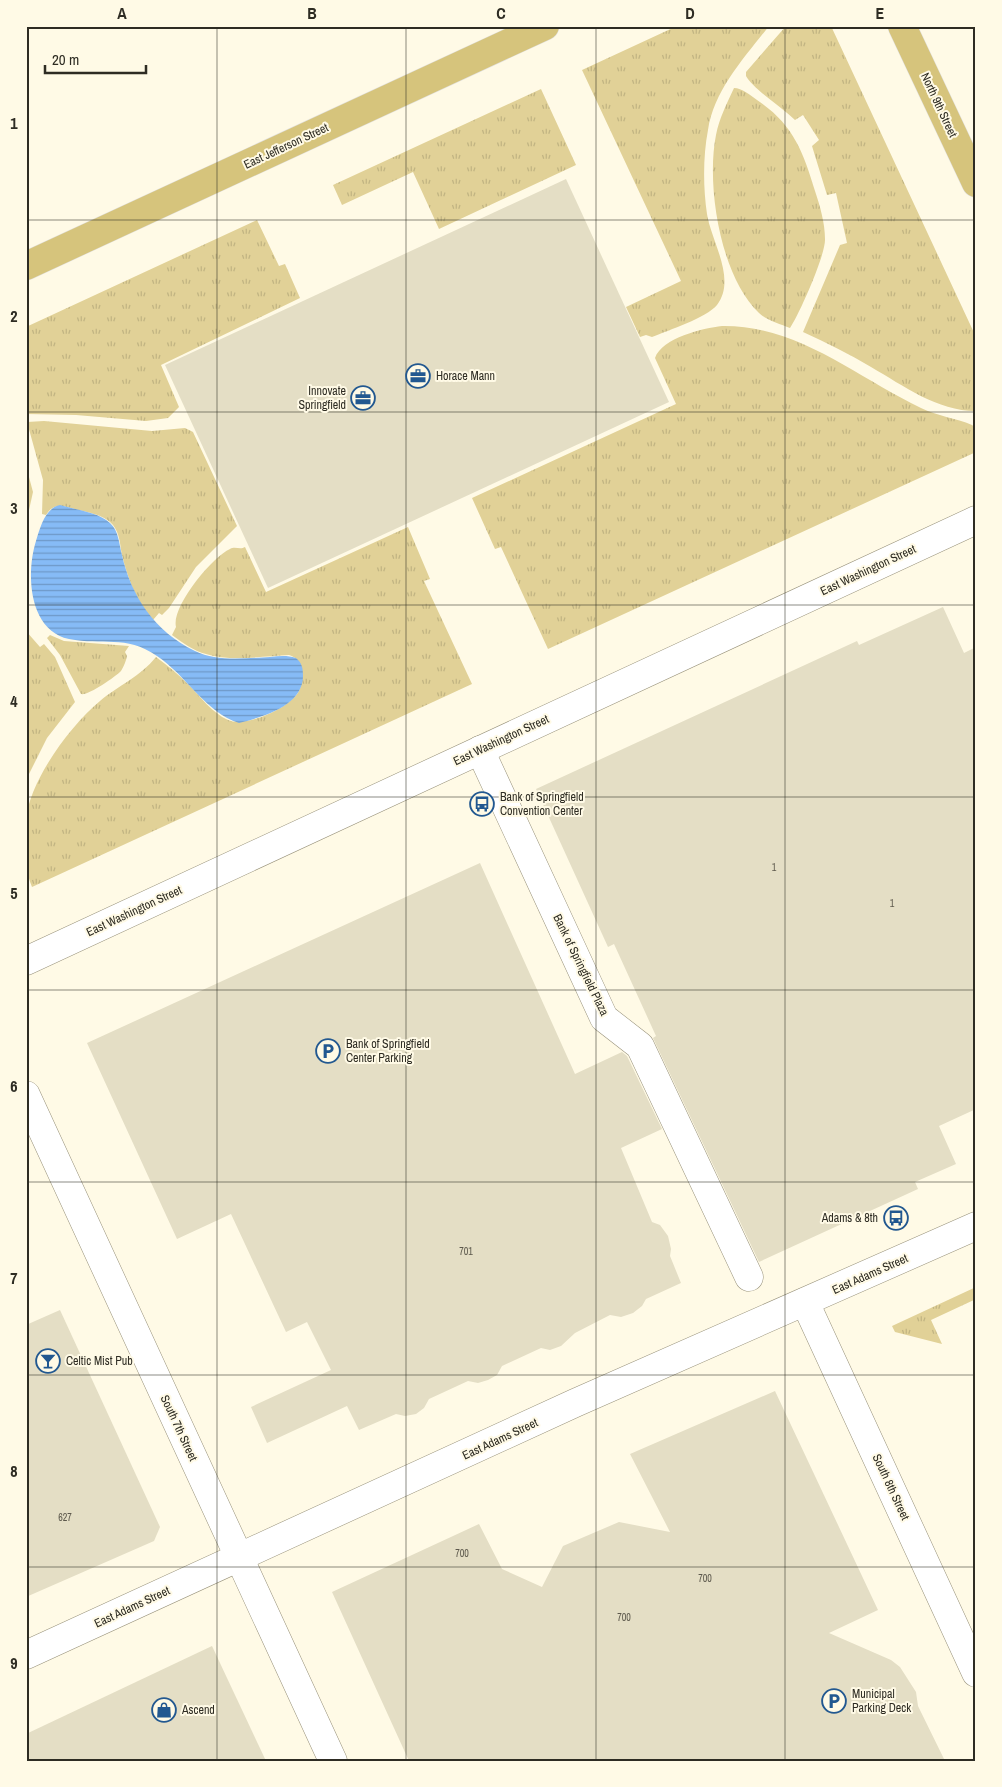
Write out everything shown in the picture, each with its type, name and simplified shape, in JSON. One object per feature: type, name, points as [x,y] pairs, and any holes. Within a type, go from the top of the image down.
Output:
[{"type":"main road","name":"East Jefferson Street","points":[[26,266],[545,26]]},
{"type":"main road","name":"North 9th Street","points":[[902,26],[976,183]]},
{"type":"street","name":"East Washington Street","points":[[26,961],[976,520]]},
{"type":"street","name":"Bank of Springfield Plaza","points":[[480,750],[604,1018],[640,1046],[749,1277]]},
{"type":"street","name":"South 7th Street","points":[[26,1095],[334,1761]]},
{"type":"street","name":"East Adams Street","points":[[26,1655],[575,1403],[976,1226]]},
{"type":"street","name":"South 8th Street","points":[[805,1302],[976,1673]]},
{"type":"green space","points":[[677,26],[769,26],[741,62],[724,88],[711,115],[706,140],[704,182],[707,214],[724,272],[722,295],[712,310],[696,319],[652,337],[646,335],[640,337],[626,307],[681,281],[582,70]]},
{"type":"green space","points":[[786,26],[831,26],[976,337],[976,411],[948,407],[934,402],[829,344],[803,332],[840,245],[847,243],[836,193],[827,195],[812,146],[819,140],[803,115],[795,120],[755,87],[746,76],[746,72]]},
{"type":"green space","points":[[734,88],[746,92],[769,109],[788,129],[806,163],[822,215],[824,247],[817,270],[790,328],[773,322],[759,313],[746,297],[734,277],[719,229],[715,204],[713,155],[719,123]]},
{"type":"green space","points":[[541,89],[576,165],[439,229],[413,172],[342,205],[333,185]]},
{"type":"green space","points":[[257,220],[279,266],[285,264],[300,298],[161,365],[179,407],[168,418],[146,421],[76,415],[26,414],[26,327]]},
{"type":"green space","points":[[722,326],[750,328],[776,334],[801,343],[921,408],[972,425],[976,428],[976,452],[548,649],[501,547],[495,549],[472,498],[676,404],[655,358],[659,351],[684,335]]},
{"type":"green space","points":[[44,421],[152,431],[185,428],[193,432],[237,526],[196,567],[169,608],[162,615],[159,613],[153,620],[137,597],[127,573],[117,532],[109,521],[94,514],[63,506],[54,507],[46,515],[42,514],[43,480],[27,422]]},
{"type":"green space","points":[[26,466],[33,492],[27,519],[26,519]]},
{"type":"green space","points":[[408,527],[430,579],[424,581],[472,684],[32,887],[27,867],[26,819],[29,804],[43,771],[76,724],[107,695],[143,670],[156,657],[184,680],[211,709],[222,717],[236,722],[267,715],[287,704],[299,691],[301,682],[300,665],[292,656],[226,658],[197,651],[172,635],[176,627],[176,618],[186,596],[213,562],[230,549],[245,547],[266,592]]},
{"type":"green space","points":[[26,631],[40,647],[44,644],[55,657],[75,702],[47,738],[26,780]]},
{"type":"green space","points":[[50,635],[64,641],[129,646],[125,652],[127,656],[121,671],[95,689],[81,694],[60,655],[47,638]]},
{"type":"green space","points":[[976,1287],[976,1299],[931,1320],[942,1344],[895,1332],[892,1326]]},
{"type":"water","points":[[60,505],[99,516],[113,526],[132,585],[147,611],[168,634],[195,651],[213,657],[289,656],[296,658],[302,666],[303,676],[301,686],[296,695],[280,708],[239,723],[216,711],[167,664],[145,649],[124,643],[69,639],[55,634],[45,624],[33,599],[31,569],[41,525],[50,510]]},
{"type":"building","points":[[566,179],[669,402],[268,588],[165,365]]},
{"type":"building","points":[[943,607],[964,653],[976,647],[976,1109],[939,1126],[956,1164],[915,1182],[918,1189],[759,1262],[653,1038],[656,1036],[614,944],[608,947],[536,789],[857,641],[859,645]]},
{"type":"building","points":[[480,863],[575,1074],[622,1052],[627,1056],[662,1129],[621,1148],[652,1222],[660,1225],[668,1236],[671,1249],[670,1256],[681,1283],[646,1299],[642,1306],[633,1313],[621,1317],[610,1315],[575,1333],[561,1346],[550,1350],[541,1348],[502,1366],[497,1375],[488,1380],[478,1383],[468,1381],[429,1399],[424,1408],[416,1414],[405,1416],[396,1414],[359,1430],[347,1406],[267,1443],[251,1407],[331,1370],[307,1322],[286,1332],[231,1214],[177,1239],[87,1043]]},
{"type":"building","points":[[60,1310],[160,1527],[154,1541],[26,1597],[26,1325]]},
{"type":"building","points":[[775,1391],[878,1610],[829,1633],[891,1660],[900,1667],[916,1692],[918,1706],[945,1761],[409,1761],[332,1592],[479,1524],[502,1569],[542,1587],[563,1546],[619,1522],[670,1532],[630,1454]]},
{"type":"building","points":[[212,1646],[266,1761],[26,1761],[26,1734]]},
{"type":"place","name":"Horace Mann","points":[[418,376]]},
{"type":"place","name":"Innovate Springfield","points":[[363,398]]},
{"type":"place","name":"Bank of Springfield Convention Center","points":[[482,804]]},
{"type":"place","name":"Bank of Springfield Center Parking","points":[[328,1051]]},
{"type":"place","name":"Adams & 8th","points":[[896,1218]]},
{"type":"place","name":"Celtic Mist Pub","points":[[48,1361]]},
{"type":"place","name":"Municipal Parking Deck","points":[[834,1701]]},
{"type":"place","name":"Ascend","points":[[164,1710]]}]
